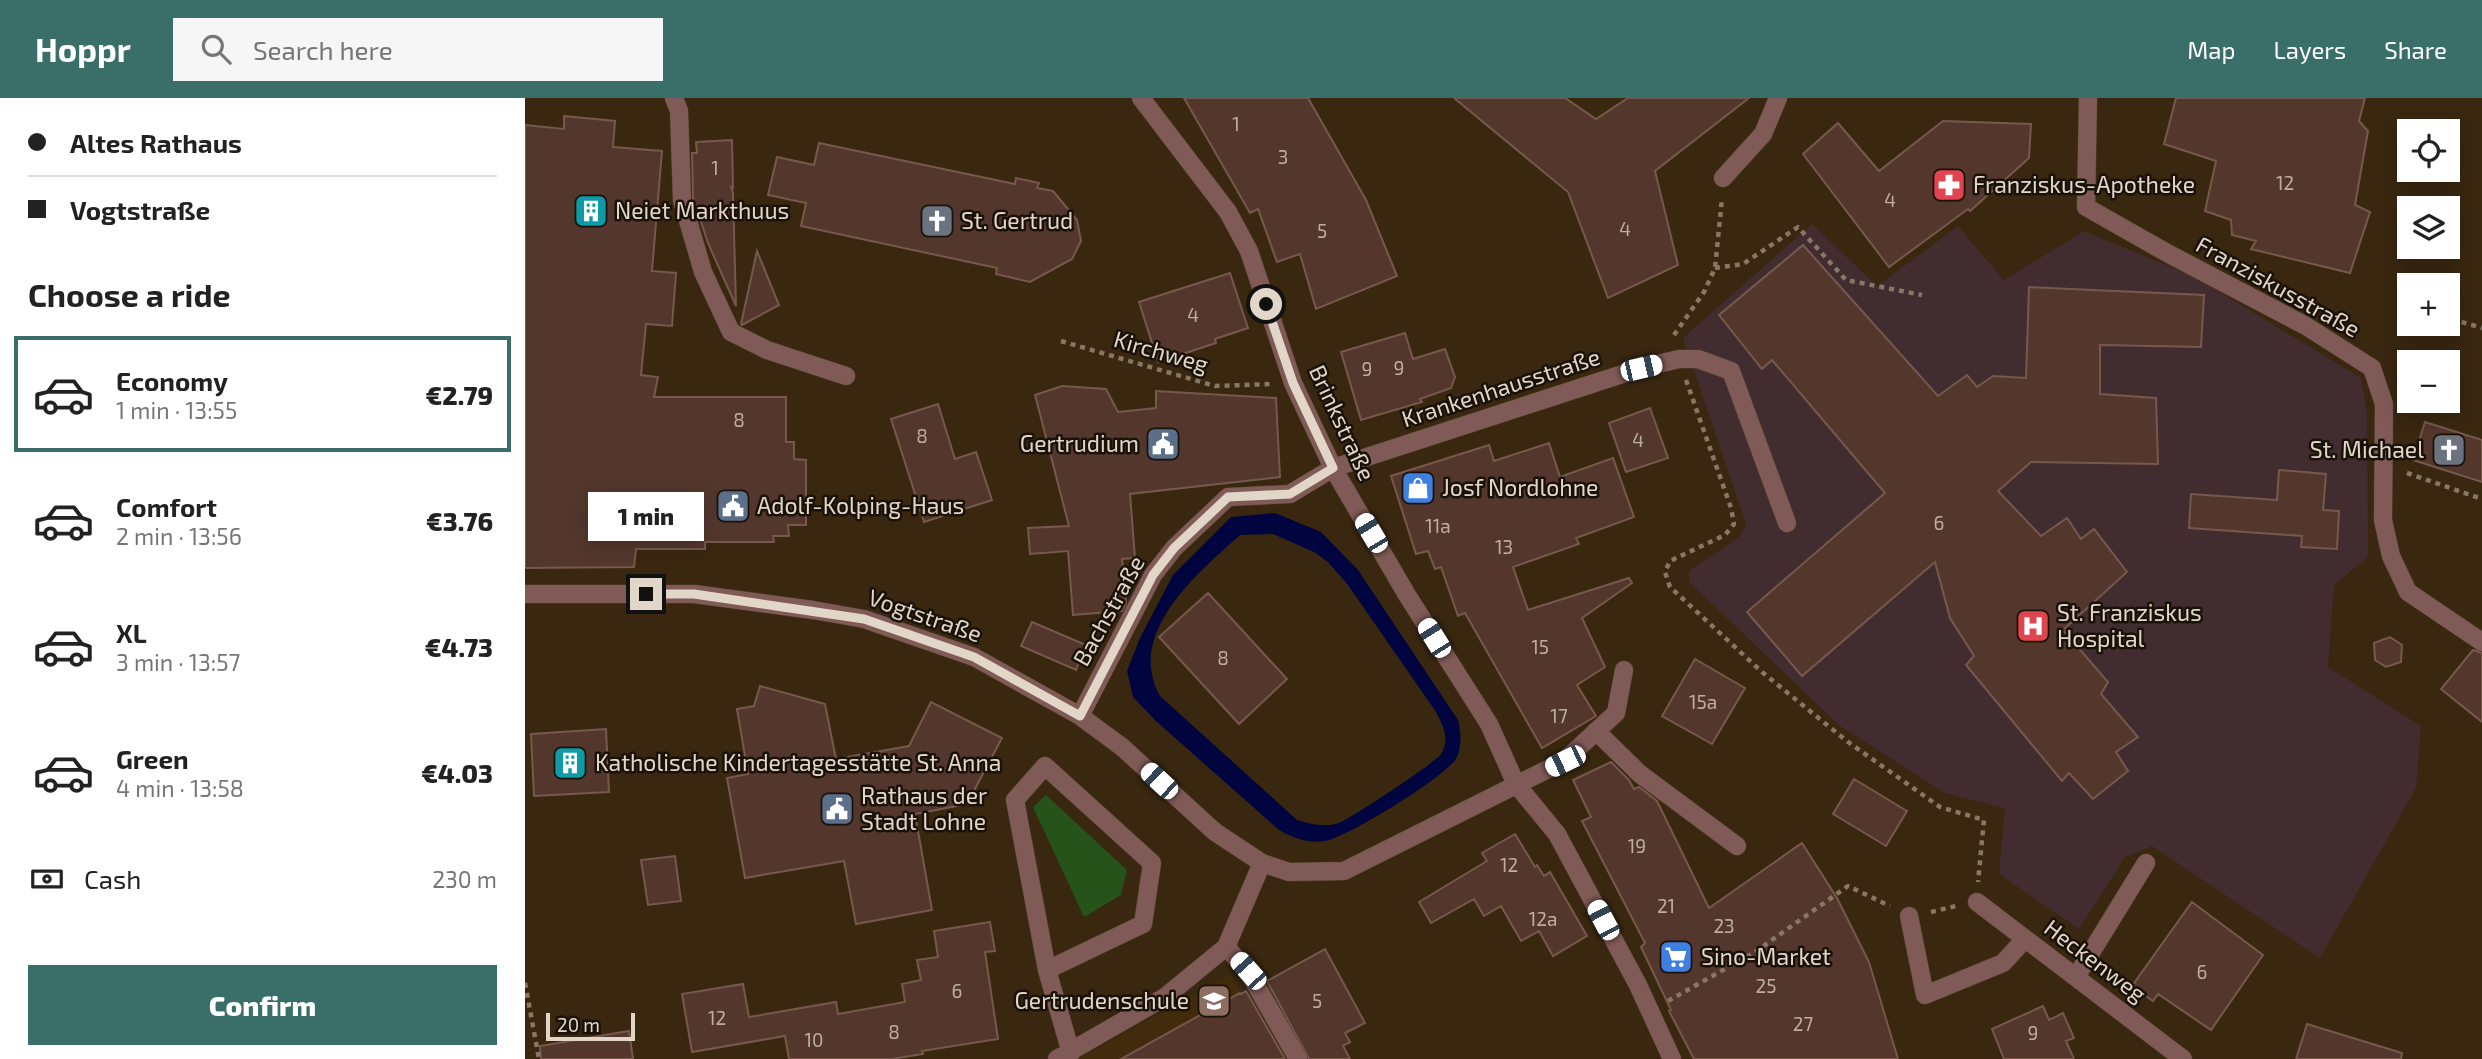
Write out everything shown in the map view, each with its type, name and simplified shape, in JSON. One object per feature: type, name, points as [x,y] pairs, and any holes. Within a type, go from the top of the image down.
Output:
[{"type":"street","points":[[674,98],[679,111],[682,200],[703,272],[731,332],[767,350],[846,376]]},
{"type":"street","name":"Brinkstraße","points":[[1140,98],[1228,212],[1249,251],[1293,383],[1333,468],[1407,595],[1489,724],[1516,784],[1557,834],[1638,985],[1672,1059]]},
{"type":"street","points":[[1724,178],[1763,134],[1778,98]]},
{"type":"street","name":"Franziskusstraße","points":[[2088,98],[2086,207],[2306,326],[2372,368],[2384,404],[2383,520],[2391,556],[2408,592],[2482,642]]},
{"type":"street","name":"Krankenhausstraße","points":[[1333,468],[1641,368],[1679,359],[1698,359],[1731,371],[1787,523]]},
{"type":"street","name":"Bachstraße","points":[[1080,716],[1153,575],[1174,548],[1228,497],[1290,494],[1333,468]]},
{"type":"street","name":"Vogtstraße","points":[[525,594],[694,594],[864,619],[974,657],[1080,716],[1122,747],[1215,832],[1262,863],[1289,872],[1344,871],[1565,761],[1616,713],[1624,670]]},
{"type":"street","points":[[1596,731],[1640,774],[1737,846]]},
{"type":"street","points":[[1047,970],[1143,924],[1152,863],[1045,765],[1015,800],[1047,970],[1064,1056],[1165,997],[1226,947],[1262,863]]},
{"type":"street","points":[[2076,977],[2147,863]]},
{"type":"street","name":"Heckenweg","points":[[1976,902],[2183,1059]]},
{"type":"street","points":[[1909,916],[1925,995],[2003,963],[2025,939]]},
{"type":"street","points":[[1226,947],[1248,971],[1298,1059]]},
{"type":"path","points":[[1650,1012],[1755,952],[1848,886],[1909,916],[1976,902],[1984,820],[1941,807],[1848,742],[1762,672],[1670,587],[1665,572],[1670,561],[1725,535],[1734,524],[1731,508],[1671,340],[1704,292],[1715,268],[1724,178]]},
{"type":"path","points":[[1715,268],[1743,264],[1798,227],[1846,280],[1922,295]]},
{"type":"path","points":[[2460,321],[2482,328]]},
{"type":"path","name":"Kirchweg","points":[[1061,341],[1215,386],[1293,383]]},
{"type":"path","points":[[2383,465],[2482,499]]},
{"type":"path","points":[[525,983],[539,1059]]},
{"type":"shaded area","name":"St. Franziskus Hospital","points":[[1812,224],[1877,286],[1958,226],[2004,280],[2084,231],[2195,277],[2361,378],[2367,412],[2368,557],[2334,585],[2328,667],[2421,726],[2416,788],[2320,958],[2152,846],[2125,857],[2079,929],[1999,874],[2005,808],[1945,793],[1840,726],[1689,582],[1689,571],[1739,537],[1746,524],[1683,338]]},
{"type":"shaded area","points":[[1275,513],[1321,532],[1358,570],[1458,720],[1460,748],[1450,766],[1396,805],[1325,841],[1301,840],[1279,830],[1156,721],[1133,697],[1127,671],[1140,638],[1173,575],[1231,517]],"holes":[[[1273,534],[1314,552],[1328,562],[1348,585],[1434,709],[1445,736],[1441,754],[1424,768],[1346,819],[1328,825],[1297,820],[1160,696],[1152,673],[1152,650],[1159,627],[1171,606],[1205,567],[1240,535]]]},
{"type":"shaded area","name":"Gertrudenschule","points":[[1230,974],[1281,1059],[1078,1059],[1132,1029]]},
{"type":"green space","points":[[1046,795],[1127,870],[1121,895],[1084,917],[1033,807]]},
{"type":"building","points":[[1184,98],[1308,98],[1366,200],[1397,276],[1316,309],[1300,254],[1277,262],[1258,209],[1250,213]]},
{"type":"building","points":[[1454,98],[1565,98],[1596,119],[1628,98],[1749,98],[1655,171],[1678,265],[1608,298],[1568,192]]},
{"type":"building","points":[[2176,98],[2365,98],[2359,121],[2368,131],[2355,205],[2370,212],[2350,273],[2251,249],[2256,241],[2232,235],[2231,220],[2205,211],[2216,161],[2164,144]]},
{"type":"building","points":[[564,116],[615,121],[613,147],[662,151],[652,271],[676,273],[672,326],[646,324],[641,375],[658,377],[654,397],[786,397],[786,442],[794,442],[794,459],[806,460],[806,525],[788,525],[789,536],[773,536],[774,542],[705,542],[705,549],[636,549],[634,567],[525,568],[525,125],[564,129]]},
{"type":"building","points":[[1943,121],[2031,124],[2029,158],[1970,211],[1968,209],[1889,267],[1803,154],[1838,123],[1879,171]]},
{"type":"building","points":[[732,140],[733,188],[731,187],[736,306],[708,243],[693,198],[692,153],[697,153],[696,142]]},
{"type":"building","name":"St. Gertrud","points":[[819,143],[1015,184],[1016,178],[1039,183],[1037,188],[1053,191],[1077,220],[1081,241],[1072,259],[1030,282],[996,274],[997,268],[801,226],[806,203],[768,195],[777,157],[814,165]]},
{"type":"building","name":"St. Franziskus Hospital","points":[[1803,245],[1938,396],[1967,375],[1977,387],[1993,376],[2026,378],[2029,287],[2204,295],[2201,347],[2100,345],[2100,394],[2156,398],[2158,464],[2031,462],[1998,491],[2041,536],[2067,518],[2081,539],[2094,529],[2127,572],[2063,630],[2108,682],[2101,694],[2138,737],[2116,752],[2128,771],[2093,799],[2069,773],[2062,781],[1966,665],[1974,656],[1950,618],[1935,562],[1802,676],[1747,612],[1885,493],[1772,360],[1762,369],[1719,315]]},
{"type":"building","points":[[757,251],[779,305],[742,325],[741,324]]},
{"type":"building","points":[[1230,273],[1248,328],[1215,339],[1216,343],[1158,362],[1139,302]]},
{"type":"building","points":[[1405,333],[1413,359],[1445,349],[1455,377],[1451,388],[1420,399],[1422,402],[1361,420],[1341,352]]},
{"type":"building","name":"Gertrudium","points":[[1062,386],[1106,389],[1118,412],[1156,408],[1156,391],[1276,398],[1280,477],[1130,494],[1135,558],[1122,559],[1126,603],[1122,611],[1073,615],[1068,551],[1030,554],[1028,528],[1069,526],[1035,395]]},
{"type":"building","points":[[938,404],[955,459],[976,452],[992,500],[924,522],[891,419]]},
{"type":"building","points":[[1650,408],[1668,458],[1626,472],[1609,423]]},
{"type":"building","name":"St. Michael","points":[[2425,422],[2482,440],[2482,482],[2413,460]]},
{"type":"building","points":[[1549,443],[1560,477],[1613,458],[1634,517],[1576,538],[1579,544],[1513,567],[1528,610],[1629,578],[1632,583],[1582,618],[1605,667],[1577,685],[1596,716],[1542,748],[1465,613],[1458,616],[1441,567],[1435,569],[1428,551],[1416,554],[1391,476],[1489,445],[1494,461]]},
{"type":"building","points":[[2279,470],[2326,474],[2323,510],[2339,511],[2337,549],[2301,547],[2302,536],[2189,528],[2191,494],[2277,500]]},
{"type":"building","points":[[1208,593],[1287,679],[1239,724],[1159,637]]},
{"type":"building","points":[[1032,622],[1086,645],[1076,670],[1021,646]]},
{"type":"building","points":[[2390,637],[2402,645],[2401,662],[2386,667],[2375,660],[2374,643]]},
{"type":"building","points":[[2473,650],[2482,653],[2482,722],[2441,689]]},
{"type":"building","points":[[1695,659],[1745,688],[1712,744],[1662,716]]},
{"type":"building","name":"Rathaus der Stadt Lohne","points":[[760,686],[825,704],[836,759],[909,746],[931,702],[1002,738],[967,804],[915,814],[932,910],[856,924],[844,861],[745,878],[727,778],[748,774],[737,709],[754,706]]},
{"type":"building","name":"Katholische Kindertagesstätte St. Anna","points":[[606,729],[609,792],[534,796],[531,734]]},
{"type":"building","points":[[1611,762],[1634,789],[1639,787],[1657,801],[1709,908],[1802,843],[1837,898],[1869,962],[1898,1059],[1694,1059],[1641,947],[1645,943],[1582,821],[1591,817],[1573,780]]},
{"type":"building","points":[[1854,779],[1907,811],[1886,846],[1833,814]]},
{"type":"building","points":[[1515,834],[1535,867],[1537,865],[1544,876],[1550,872],[1587,936],[1553,956],[1539,931],[1521,941],[1501,906],[1484,916],[1474,899],[1431,923],[1419,902],[1487,861],[1482,853]]},
{"type":"building","points":[[675,856],[681,901],[648,905],[641,860]]},
{"type":"building","points":[[2192,902],[2263,955],[2211,1030],[2158,994],[2153,1001],[2132,986]]},
{"type":"building","points":[[990,922],[995,951],[985,952],[998,1039],[922,1051],[923,1054],[892,1059],[789,1059],[785,1036],[692,1052],[682,994],[743,984],[749,1017],[836,1002],[838,1014],[905,1002],[902,984],[921,980],[917,960],[938,957],[934,931]]},
{"type":"building","points":[[1325,949],[1365,1023],[1345,1033],[1350,1042],[1343,1046],[1350,1059],[1309,1059],[1267,981]]},
{"type":"building","name":"Gertrudenschule","points":[[1246,991],[1285,1059],[1121,1059],[1240,993]]},
{"type":"building","points":[[2043,1006],[2049,1020],[2063,1013],[2074,1038],[2066,1041],[2074,1059],[2004,1059],[1992,1029]]},
{"type":"building","points":[[2307,1024],[2402,1053],[2401,1059],[2296,1059]]},
{"type":"building","points":[[629,1031],[633,1059],[541,1059],[540,1046]]},
{"type":"place","name":"Franziskus-Apotheke","points":[[1949,185]]},
{"type":"place","name":"Neiet Markthuus","points":[[591,211]]},
{"type":"place","name":"St. Gertrud","points":[[937,221]]},
{"type":"place","name":"Gertrudium","points":[[1163,444]]},
{"type":"place","name":"St. Michael","points":[[2449,450]]},
{"type":"place","name":"Josf Nordlohne","points":[[1418,488]]},
{"type":"place","name":"Adolf-Kolping-Haus","points":[[733,506]]},
{"type":"place","name":"St. Franziskus Hospital","points":[[2033,626]]},
{"type":"place","name":"Katholische Kindertagesstätte St. Anna","points":[[570,763]]},
{"type":"place","name":"Rathaus der Stadt Lohne","points":[[837,809]]},
{"type":"place","name":"Sino-Market","points":[[1676,957]]},
{"type":"place","name":"Gertrudenschule","points":[[1214,1001]]},
{"type":"route","points":[[646,594],[694,594],[864,619],[974,657],[1080,716],[1153,575],[1174,548],[1228,497],[1290,494],[1333,468],[1293,383],[1266,304]]}]
